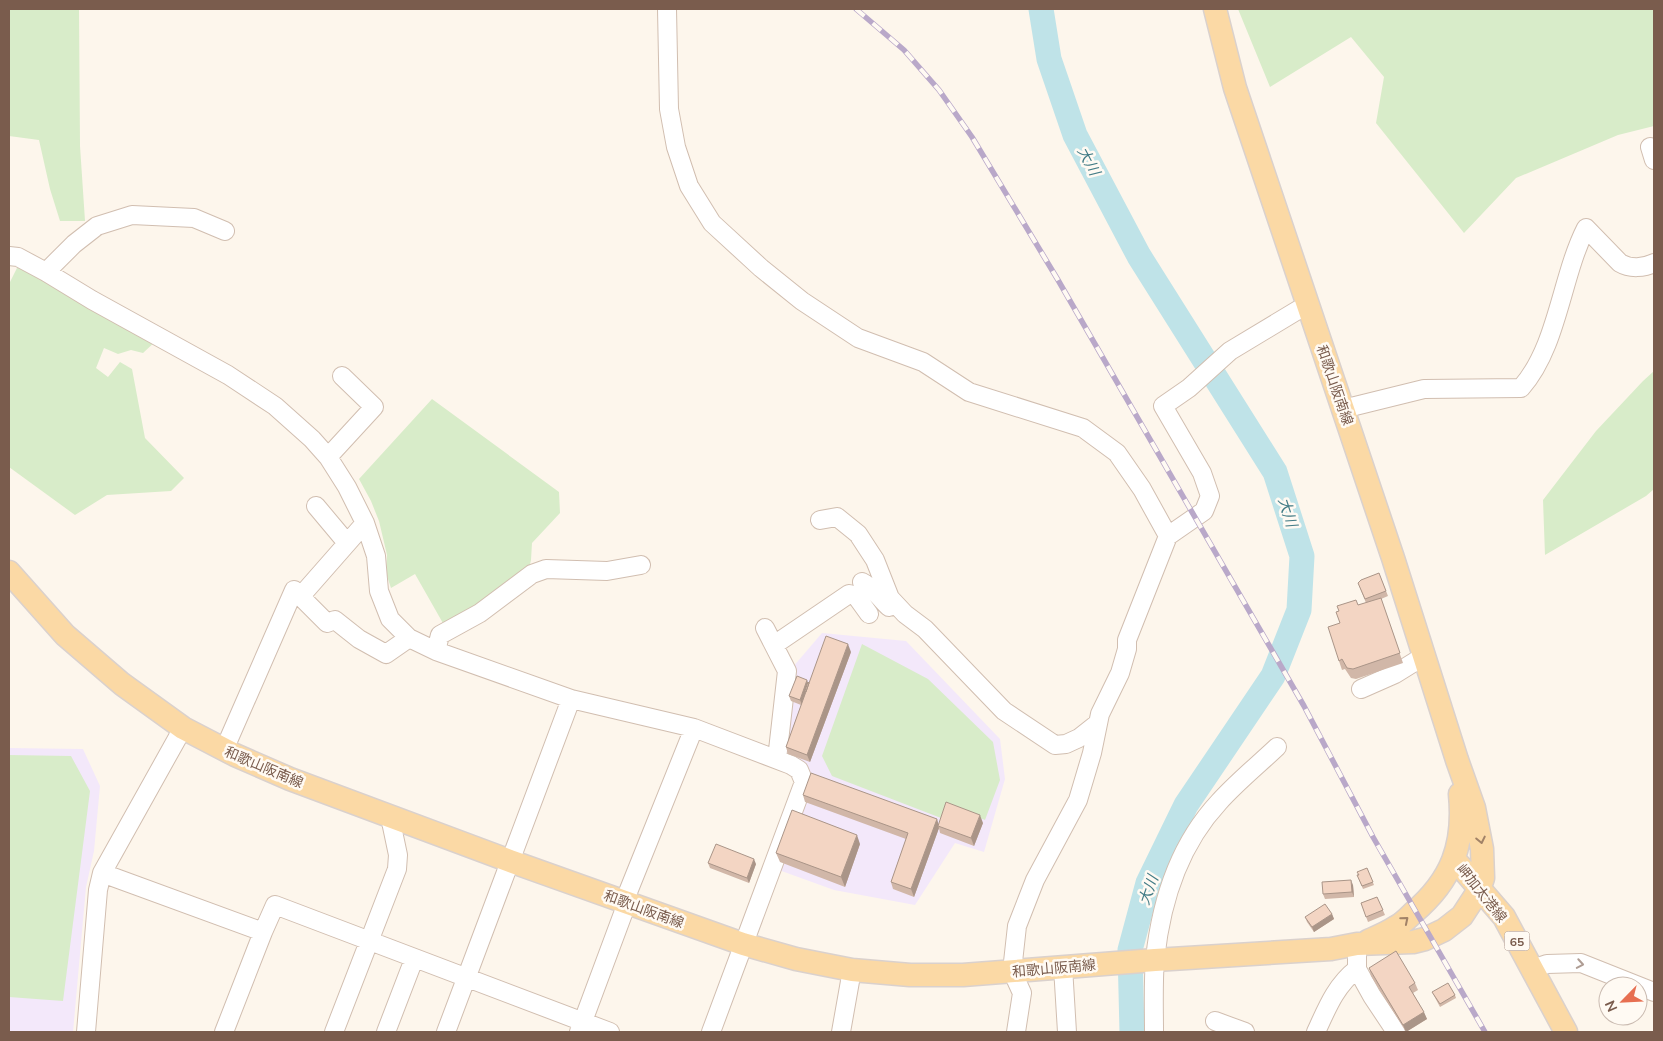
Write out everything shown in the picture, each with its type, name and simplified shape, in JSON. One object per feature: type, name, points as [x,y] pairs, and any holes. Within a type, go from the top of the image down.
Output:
[{"type":"main road","name":"和歌山阪南線","points":[[9,572],[65,636],[122,684],[183,728],[224,750],[290,779],[510,862],[743,944],[796,959],[852,970],[910,975],[963,975],[1152,960],[1331,949],[1360,944],[1413,942],[1425,939],[1444,930],[1462,916],[1480,890],[1483,878],[1482,849],[1474,808],[1235,88],[1215,9]]},
{"type":"main road","name":"和歌山阪南線","points":[[1360,944],[1397,927],[1428,901],[1444,881],[1461,837],[1461,804],[1457,760]]},
{"type":"main road","name":"岬加太港線","points":[[1454,859],[1504,917],[1566,1032]]},
{"type":"street","points":[[667,9],[669,109],[676,147],[688,186],[712,223],[760,268],[788,290],[858,338],[923,362],[969,392],[1083,428],[1117,453],[1142,489],[1168,536]]},
{"type":"street","points":[[46,272],[74,244],[97,226],[132,215],[194,218],[225,231]]},
{"type":"street","points":[[1343,409],[1424,389],[1521,388],[1529,379],[1547,342],[1578,243],[1586,228],[1625,266],[1647,266],[1654,263]]},
{"type":"street","points":[[9,256],[18,257],[46,272],[92,300],[236,380],[275,406],[312,439],[328,457],[347,487],[364,523],[376,556],[381,598],[390,619],[409,638],[436,651],[571,699],[694,728],[791,764],[799,770],[804,782],[711,1032]]},
{"type":"street","points":[[1016,1032],[1022,993],[1012,971],[1017,926],[1035,880],[1078,800],[1092,753],[1100,714],[1120,673],[1127,640],[1168,536],[1204,511],[1210,496],[1202,473],[1163,406],[1188,388],[1230,351],[1298,310],[1308,306]]},
{"type":"street","points":[[328,457],[374,407],[342,376]]},
{"type":"street","points":[[316,506],[347,543]]},
{"type":"street","points":[[820,520],[837,517],[858,534],[875,560],[890,598],[905,614],[920,625],[1004,711],[1055,745],[1066,744],[1079,738],[1098,723]]},
{"type":"street","points":[[300,597],[364,523]]},
{"type":"street","points":[[436,651],[440,635],[480,613],[532,574],[546,568],[607,571],[641,565]]},
{"type":"street","points":[[862,582],[869,585],[896,614],[920,625]]},
{"type":"street","points":[[224,750],[294,590],[327,622],[335,620],[359,639],[386,654],[409,638]]},
{"type":"street","points":[[774,645],[849,594],[856,596],[869,614]]},
{"type":"street","points":[[765,628],[787,671],[777,759]]},
{"type":"street","points":[[1361,689],[1395,674],[1424,656]]},
{"type":"street","points":[[446,1032],[571,699]]},
{"type":"street","points":[[86,1032],[98,890],[102,873],[183,728]]},
{"type":"street","points":[[580,1027],[626,902],[694,728]]},
{"type":"street","points":[[1154,1032],[1152,960],[1173,877],[1192,838],[1218,802],[1278,747]]},
{"type":"street","points":[[334,1032],[397,869],[398,855],[390,816]]},
{"type":"street","points":[[102,873],[263,932]]},
{"type":"street","points":[[224,1032],[274,905],[466,979],[580,1027],[610,1032]]},
{"type":"street","points":[[1360,944],[1357,969],[1396,1032]]},
{"type":"street","points":[[386,1032],[414,959]]},
{"type":"street","points":[[1532,969],[1547,964],[1581,963],[1654,992]]},
{"type":"street","points":[[1063,967],[1067,1032]]},
{"type":"street","points":[[1316,1032],[1335,992],[1346,977],[1357,969]]},
{"type":"street","points":[[841,1032],[852,970]]},
{"type":"street","points":[[1215,1021],[1245,1032]]},
{"type":"shaded area","points":[[822,633],[906,641],[1000,739],[1005,779],[984,852],[955,843],[915,905],[834,890],[776,869],[810,780],[780,754],[792,668]]},
{"type":"shaded area","points":[[9,748],[83,749],[100,786],[94,851],[86,887],[73,1032],[9,1032]]},
{"type":"green space","points":[[9,9],[79,9],[80,146],[85,221],[60,221],[50,189],[39,140],[9,136]]},
{"type":"green space","points":[[1238,9],[1654,9],[1654,126],[1618,135],[1516,178],[1464,233],[1376,123],[1384,77],[1351,37],[1270,87]]},
{"type":"green space","points":[[19,264],[157,340],[143,353],[131,350],[118,354],[104,348],[96,368],[108,377],[120,362],[132,369],[145,438],[184,478],[171,491],[107,495],[75,515],[9,467],[9,284]]},
{"type":"green space","points":[[1654,371],[1654,489],[1646,496],[1545,555],[1543,500],[1596,431]]},
{"type":"green space","points":[[432,399],[559,492],[560,513],[532,543],[529,569],[487,602],[444,625],[415,574],[391,588],[386,573],[387,555],[379,521],[359,479]]},
{"type":"green space","points":[[862,644],[928,679],[993,742],[1000,780],[985,820],[948,805],[941,818],[832,776],[822,756]]},
{"type":"green space","points":[[9,755],[71,756],[90,791],[63,1001],[9,997]]},
{"type":"building","points":[[1379,573],[1386,591],[1365,599],[1358,583]]},
{"type":"building","points":[[1381,598],[1400,653],[1353,669],[1347,668],[1342,659],[1339,661],[1328,627],[1340,623],[1336,612],[1339,611],[1337,606],[1356,600],[1358,605]]},
{"type":"building","points":[[826,636],[848,644],[807,755],[786,747]]},
{"type":"building","points":[[797,676],[807,680],[800,700],[789,696]]},
{"type":"building","points":[[811,773],[937,819],[911,889],[891,882],[908,833],[803,795]]},
{"type":"building","points":[[946,802],[980,815],[971,838],[938,826]]},
{"type":"building","points":[[792,810],[857,835],[841,877],[776,853]]},
{"type":"building","points":[[716,844],[754,859],[747,878],[708,863]]},
{"type":"building","points":[[1367,868],[1373,882],[1362,886],[1357,872]]},
{"type":"building","points":[[1351,880],[1352,892],[1323,894],[1322,882]]},
{"type":"building","points":[[1377,897],[1383,910],[1366,917],[1361,903]]},
{"type":"building","points":[[1325,904],[1332,914],[1312,927],[1305,917]]},
{"type":"building","points":[[1396,951],[1415,983],[1409,987],[1424,1012],[1403,1025],[1369,968]]},
{"type":"building","points":[[1448,983],[1455,995],[1440,1004],[1432,992]]},
{"type":"waterway","name":"大川","points":[[1041,9],[1049,59],[1075,135],[1139,256],[1275,472],[1302,556],[1299,610],[1273,676],[1186,805],[1148,883],[1130,950],[1132,1032]]},
{"type":"railway","points":[[856,9],[904,50],[939,90],[972,137],[1058,280],[1304,706],[1373,837],[1485,1032]]}]
